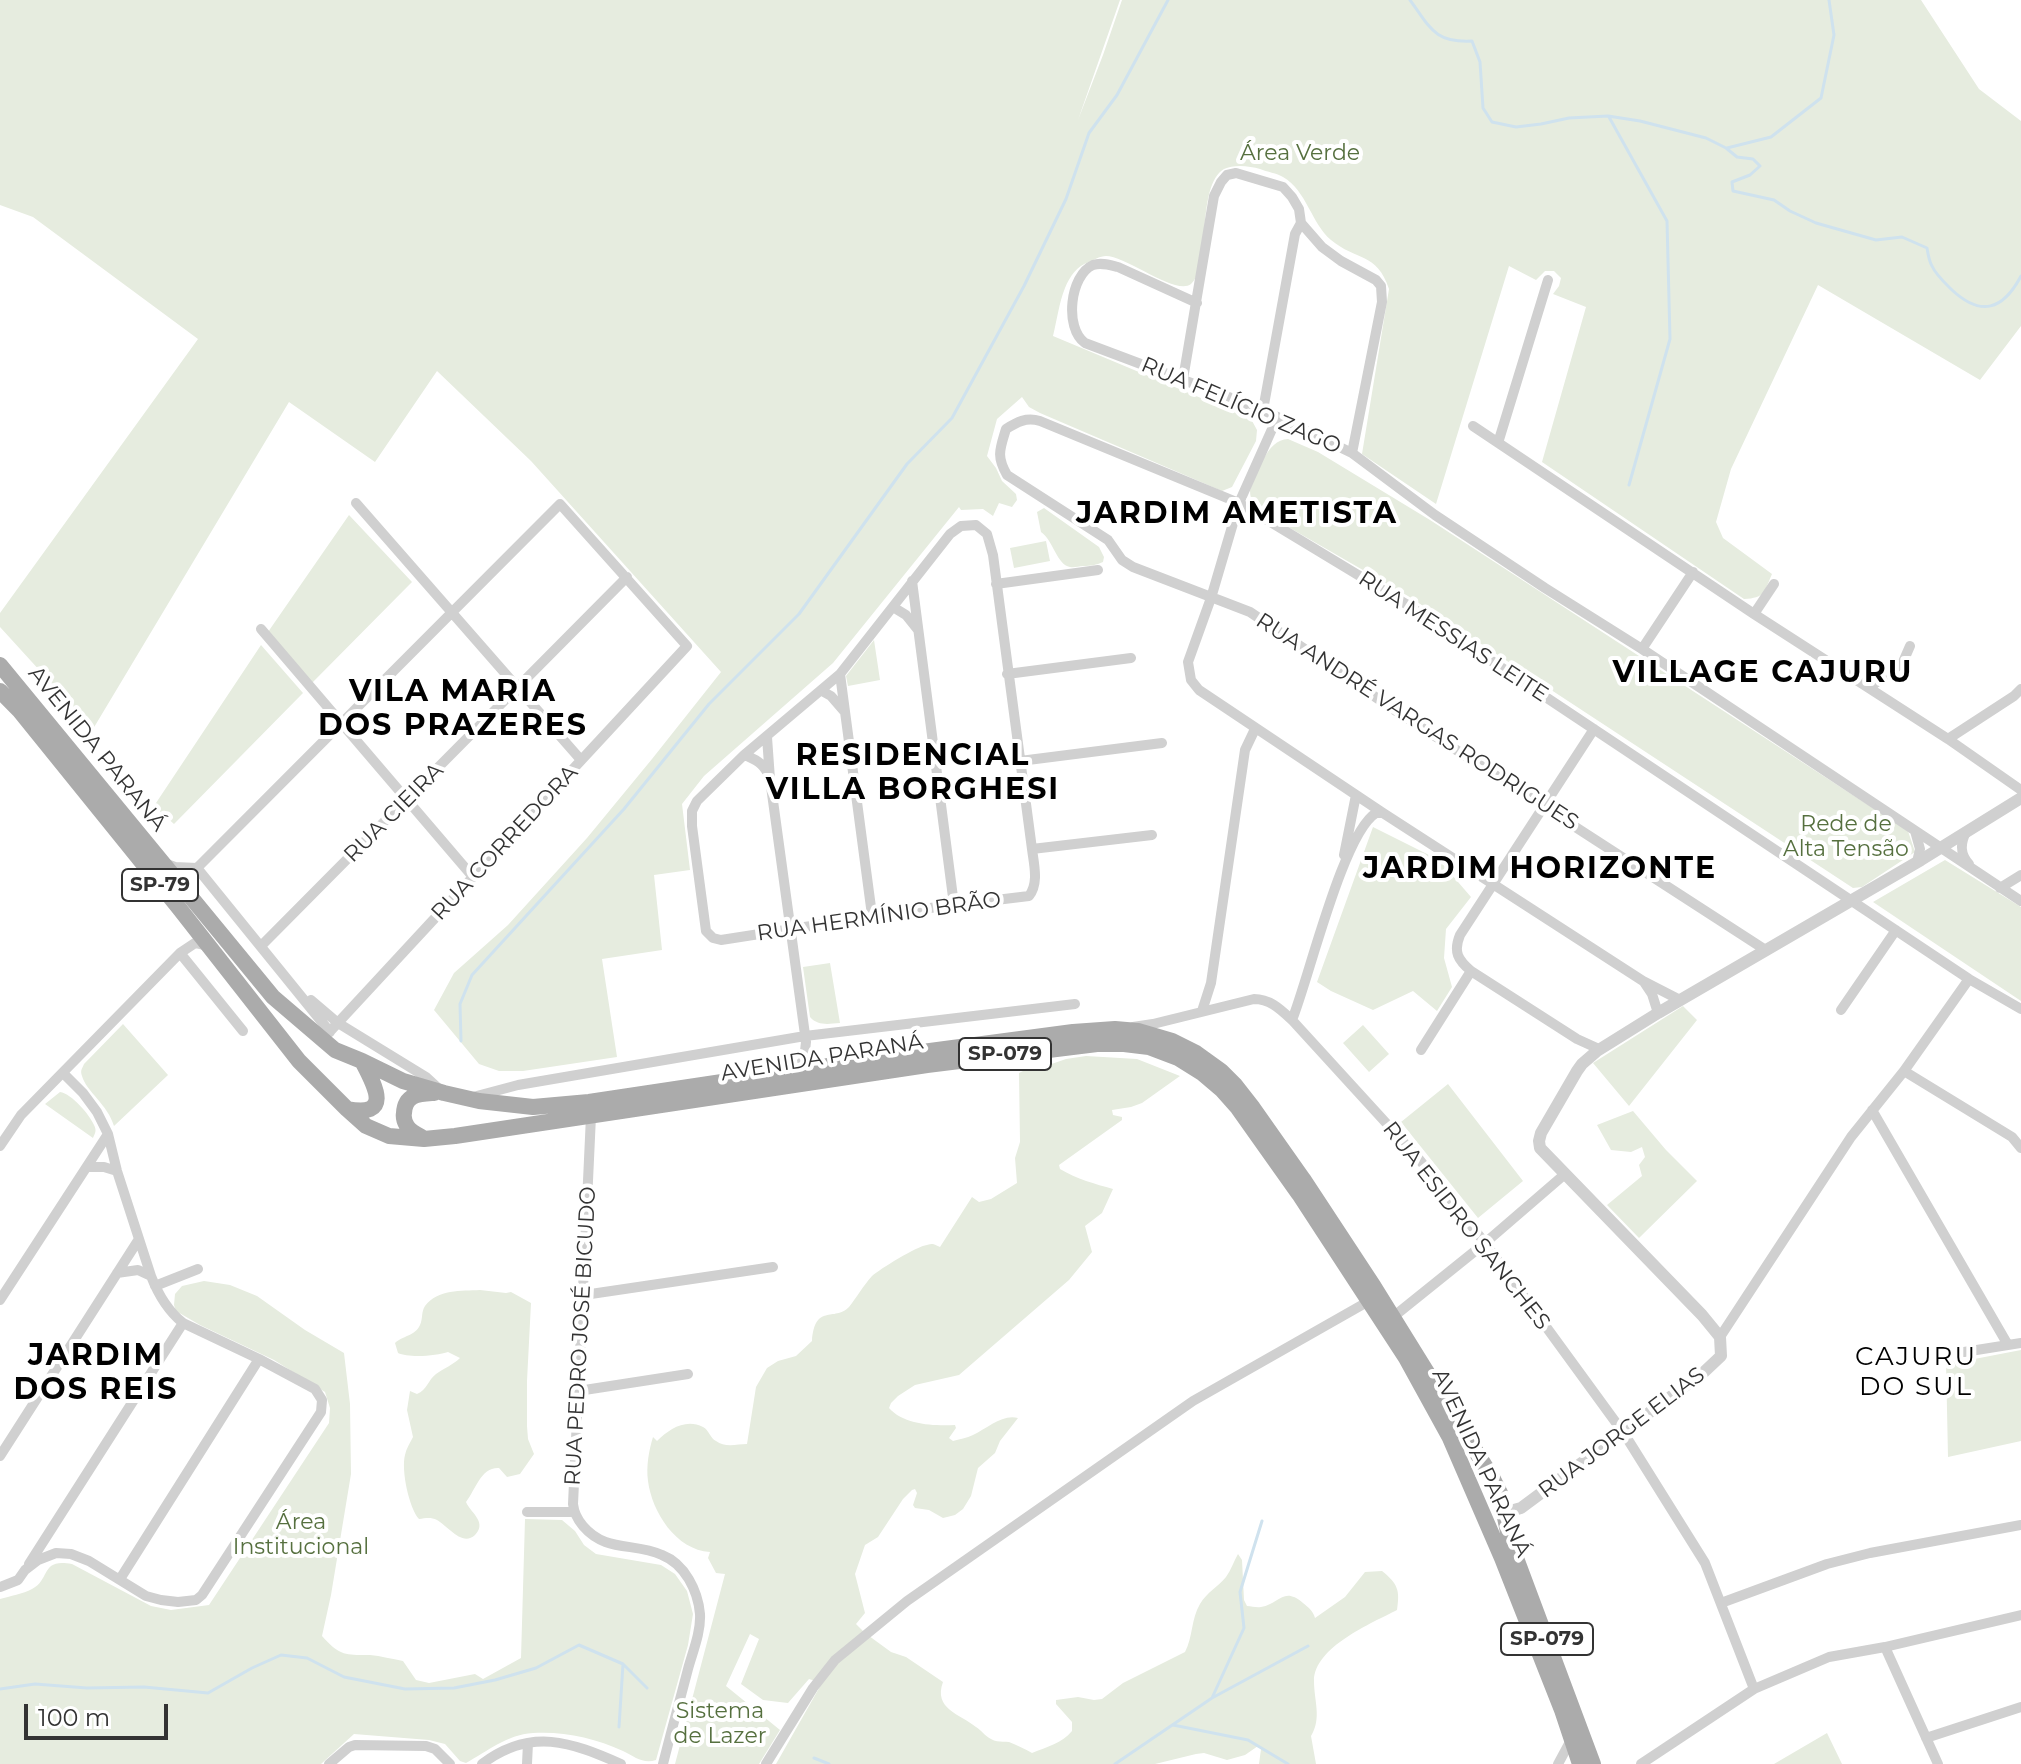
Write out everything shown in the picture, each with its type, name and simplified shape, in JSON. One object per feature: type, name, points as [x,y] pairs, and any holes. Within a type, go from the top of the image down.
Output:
[{"type":"main road","name":"AVENIDA PARANÁ","points":[[0,665],[273,997],[326,1036],[335,1050],[403,1081],[444,1093],[515,1106],[575,1103],[996,1041],[1115,1029],[1138,1031],[1172,1041],[1209,1062],[1235,1085],[1303,1179],[1493,1479],[1500,1493],[1510,1542],[1593,1764]]},
{"type":"main road","name":"AVENIDA PARANÁ","points":[[0,691],[19,710],[299,1061],[366,1126],[389,1136],[424,1139],[927,1065],[1107,1043],[1149,1047],[1186,1062],[1213,1081],[1230,1099],[1299,1194],[1406,1358],[1450,1438],[1489,1524],[1580,1764]]},
{"type":"main road","points":[[347,1109],[366,1110],[374,1106],[378,1098],[362,1061]]},
{"type":"main road","name":"SP-079","points":[[424,1139],[405,1124],[406,1102],[417,1094],[444,1093]]},
{"type":"main road","points":[[1450,1438],[1466,1459],[1489,1505],[1503,1513]]},
{"type":"street","points":[[1183,379],[1214,196],[1221,182],[1227,175],[1236,173],[1283,187],[1299,209],[1301,223],[1322,247],[1376,280],[1383,294],[1352,453]]},
{"type":"street","points":[[1263,410],[1295,234],[1301,223]]},
{"type":"street","name":"RUA FELÍCIO ZAGO","points":[[1197,303],[1105,264],[1093,265],[1084,272],[1075,290],[1071,310],[1075,332],[1085,343],[1263,410],[1352,453],[1435,515],[2021,901]]},
{"type":"street","points":[[1498,443],[1548,280]]},
{"type":"street","points":[[1277,418],[1239,503],[1188,662],[1188,674],[1199,690],[1643,981],[1680,1000]]},
{"type":"street","name":"RUA MESSIAS LEITE","points":[[1031,419],[1058,427],[1239,503],[1406,604],[1969,979],[2021,1009]]},
{"type":"street","name":"RUA ANDRÉ VARGAS RODRIGUES","points":[[1031,419],[1006,429],[999,452],[1007,475],[1108,540],[1122,560],[1250,612],[1393,709],[1764,949]]},
{"type":"street","points":[[1473,426],[2021,790]]},
{"type":"street","points":[[356,503],[581,760]]},
{"type":"street","points":[[197,868],[560,504],[627,577]]},
{"type":"street","points":[[770,779],[765,768],[744,755],[840,674],[950,534],[961,526],[976,525],[987,534],[993,555],[1032,849],[1152,835]]},
{"type":"street","points":[[996,584],[1098,570]]},
{"type":"street","points":[[1642,649],[1693,572]]},
{"type":"street","name":"RUA CORREDORA","points":[[326,1036],[687,646],[627,577]]},
{"type":"street","name":"RUA CIEIRA","points":[[261,946],[627,577]]},
{"type":"street","points":[[912,581],[954,905]]},
{"type":"street","points":[[1754,614],[1774,584]]},
{"type":"street","points":[[893,607],[906,615],[919,632]]},
{"type":"street","points":[[261,629],[473,877]]},
{"type":"street","points":[[1869,688],[1903,662],[1910,646]]},
{"type":"street","points":[[1007,674],[1131,658]]},
{"type":"street","points":[[840,674],[872,915]]},
{"type":"street","points":[[1948,739],[2021,689]]},
{"type":"street","points":[[822,691],[831,696],[845,713]]},
{"type":"street","points":[[1202,1011],[1211,983],[1245,750],[1255,729]]},
{"type":"street","points":[[1594,729],[1460,935],[1457,956],[1471,971],[1577,1039],[1599,1049]]},
{"type":"street","points":[[767,737],[770,779],[806,1039],[804,1060],[792,1072]]},
{"type":"street","points":[[1020,761],[1162,743]]},
{"type":"street","name":"RUA HERMÍNIO BRÃO","points":[[744,755],[697,801],[692,811],[706,931],[713,938],[721,940],[872,915],[1029,896],[1035,880],[1032,849]]},
{"type":"street","points":[[1342,868],[1356,795]]},
{"type":"street","points":[[1969,979],[1904,1071],[1851,1137],[1720,1337],[1540,1148],[1541,1133],[1577,1071],[1599,1049],[2021,798]]},
{"type":"street","points":[[1292,1020],[1342,868],[1363,824],[1376,813],[1383,813]]},
{"type":"street","points":[[1913,829],[1920,849],[1917,862]]},
{"type":"street","points":[[1966,832],[1962,840],[1962,854],[1972,869]]},
{"type":"street","name":"AVENIDA PARANÁ","points":[[159,860],[175,867],[197,868],[291,983],[326,1036]]},
{"type":"street","points":[[2000,888],[2021,875]]},
{"type":"street","points":[[0,1146],[21,1115],[181,952],[189,939],[188,920]]},
{"type":"street","points":[[1841,1010],[1896,930]]},
{"type":"street","points":[[181,952],[196,943],[208,946]]},
{"type":"street","points":[[181,952],[243,1031]]},
{"type":"street","points":[[1421,1050],[1471,971]]},
{"type":"street","points":[[1643,981],[1652,994],[1658,1013]]},
{"type":"street","name":"AVENIDA PARANÁ","points":[[291,983],[338,1023],[426,1077],[444,1093]]},
{"type":"street","points":[[1211,983],[1215,997],[1220,1002],[1230,1004]]},
{"type":"street","name":"RUA ESIDRO SANCHES","points":[[1115,1029],[1153,1024],[1261,999],[1279,1007],[1292,1020],[1419,1159],[1485,1243],[1622,1432],[1705,1563],[1754,1689]]},
{"type":"street","points":[[467,1098],[518,1085],[806,1039],[1075,1004]]},
{"type":"street","points":[[806,1039],[816,1058],[832,1066]]},
{"type":"street","points":[[1577,1039],[1588,1058]]},
{"type":"street","points":[[1904,1071],[2012,1137],[2021,1148]]},
{"type":"street","points":[[55,1526],[60,1546],[146,1596],[178,1602],[196,1600],[321,1412],[322,1400],[315,1389],[174,1316],[153,1281],[108,1134],[83,1093],[63,1073]]},
{"type":"street","points":[[1872,1110],[2008,1345]]},
{"type":"street","name":"RUA PEDRO JOSÉ BICUDO","points":[[591,1116],[574,1512],[590,1534],[599,1540],[660,1553],[671,1560],[688,1577],[697,1598],[700,1623],[663,1764]]},
{"type":"street","points":[[0,1300],[108,1134]]},
{"type":"street","points":[[87,1167],[117,1171]]},
{"type":"street","points":[[1393,1317],[1565,1174]]},
{"type":"street","points":[[0,1456],[139,1239]]},
{"type":"street","points":[[584,1295],[773,1267]]},
{"type":"street","points":[[153,1281],[198,1269]]},
{"type":"street","points":[[117,1273],[138,1270],[153,1281]]},
{"type":"street","points":[[766,1764],[813,1688],[835,1660],[907,1601],[1193,1401],[1369,1301]]},
{"type":"street","points":[[0,1587],[18,1580],[25,1570],[183,1323]]},
{"type":"street","name":"RUA JORGE ELIAS","points":[[1503,1513],[1521,1508],[1716,1362],[1721,1356],[1720,1337]]},
{"type":"street","points":[[1964,1352],[2021,1343]]},
{"type":"street","points":[[120,1579],[259,1359]]},
{"type":"street","points":[[578,1391],[688,1374]]},
{"type":"street","points":[[527,1512],[574,1512]]},
{"type":"street","points":[[1721,1603],[1827,1564],[2021,1525]]},
{"type":"street","points":[[25,1570],[49,1554],[71,1554]]},
{"type":"street","points":[[1641,1764],[1754,1689],[1829,1657],[2021,1615]]},
{"type":"street","points":[[1885,1647],[1938,1764]]},
{"type":"street","points":[[1926,1738],[2021,1707]]},
{"type":"street","points":[[1558,1764],[1572,1738]]},
{"type":"street","points":[[482,1764],[502,1752],[528,1743],[551,1741],[582,1747],[621,1764]]},
{"type":"street","points":[[527,1764],[528,1743]]},
{"type":"street","points":[[329,1764],[349,1747],[363,1745],[426,1746],[440,1753],[450,1764]]},
{"type":"green space","name":"Área Verde","points":[[0,0],[1120,0],[1078,120],[1122,0],[1921,0],[1979,89],[2021,121],[2021,326],[1980,380],[1818,285],[1731,469],[1716,522],[1723,538],[1772,574],[1763,593],[1744,599],[1542,462],[1586,307],[1553,294],[1561,278],[1554,271],[1545,271],[1536,280],[1509,266],[1436,504],[1362,454],[1389,289],[1384,277],[1372,263],[1331,240],[1318,225],[1298,190],[1283,177],[1247,166],[1224,169],[1215,178],[1210,191],[1201,262],[1191,284],[1174,285],[1126,262],[1099,257],[1081,266],[1069,279],[1053,336],[1251,419],[1257,430],[1256,441],[1232,487],[1222,491],[1040,413],[1029,407],[1022,397],[997,419],[987,456],[1002,481],[1016,494],[1017,500],[1012,507],[999,503],[993,516],[983,509],[961,510],[959,507],[833,663],[704,776],[682,804],[690,870],[654,875],[662,950],[602,959],[617,1057],[523,1071],[499,1071],[479,1064],[434,1010],[454,973],[508,925],[587,838],[721,672],[531,461],[437,371],[375,462],[289,402],[93,729],[0,627],[0,613],[198,339],[33,217],[0,205]]},
{"type":"green space","name":"Rede de Alta Tensão","points":[[1288,439],[1318,452],[1430,520],[1908,831],[1915,852],[1862,887],[1853,888],[1408,596],[1264,513],[1254,504],[1250,490],[1268,451],[1280,441]]},
{"type":"green space","points":[[1044,508],[1099,547],[1103,562],[1073,567],[1062,562],[1041,532],[1037,512]]},
{"type":"green space","points":[[349,515],[412,582],[311,684],[268,632]]},
{"type":"green space","points":[[1046,541],[1050,561],[1014,568],[1010,548]]},
{"type":"green space","points":[[874,640],[880,680],[848,686],[846,676]]},
{"type":"green space","points":[[261,645],[303,693],[174,824],[154,806]]},
{"type":"green space","points":[[1373,827],[1439,860],[1471,897],[1446,929],[1444,958],[1452,987],[1437,1011],[1413,991],[1373,1010],[1317,982]]},
{"type":"green space","name":"Rede de Alta Tensão","points":[[1945,860],[2021,907],[2021,1001],[1873,902]]},
{"type":"green space","points":[[830,963],[840,1023],[824,1024],[810,1017],[803,967]]},
{"type":"green space","points":[[1683,1006],[1697,1020],[1629,1106],[1593,1063]]},
{"type":"green space","points":[[123,1024],[168,1075],[114,1126],[107,1111],[84,1082],[81,1071],[84,1064]]},
{"type":"green space","points":[[1363,1025],[1389,1054],[1369,1072],[1343,1043]]},
{"type":"green space","name":"Sistema de Lazer","points":[[1086,1056],[1137,1059],[1180,1076],[1142,1103],[1112,1110],[1113,1115],[1122,1117],[1122,1120],[1059,1165],[1060,1169],[1073,1176],[1113,1189],[1102,1213],[1085,1226],[1092,1252],[1069,1280],[959,1375],[915,1385],[891,1403],[889,1408],[895,1414],[911,1421],[955,1425],[949,1438],[953,1441],[973,1435],[1001,1420],[1018,1418],[1000,1441],[995,1453],[978,1468],[971,1496],[963,1509],[943,1518],[929,1510],[915,1508],[917,1493],[915,1489],[912,1490],[878,1537],[865,1545],[855,1574],[865,1613],[856,1624],[891,1652],[906,1657],[943,1682],[942,1699],[950,1710],[993,1740],[1009,1742],[1032,1753],[1059,1742],[1072,1731],[1072,1722],[1056,1700],[1078,1697],[1102,1699],[1123,1683],[1185,1652],[1200,1604],[1226,1577],[1238,1554],[1242,1560],[1247,1606],[1261,1607],[1291,1596],[1307,1606],[1315,1618],[1345,1597],[1365,1572],[1382,1571],[1397,1588],[1397,1610],[1346,1638],[1323,1657],[1317,1669],[1314,1681],[1317,1716],[1311,1736],[1316,1764],[1259,1764],[1261,1749],[1258,1746],[1245,1755],[1227,1760],[1204,1753],[1155,1764],[776,1764],[822,1683],[809,1679],[788,1703],[763,1700],[741,1684],[759,1639],[750,1634],[726,1686],[780,1730],[759,1764],[675,1764],[725,1574],[716,1573],[708,1558],[710,1552],[698,1550],[676,1537],[660,1517],[650,1493],[647,1470],[653,1437],[657,1441],[672,1429],[690,1424],[705,1428],[720,1443],[747,1444],[756,1387],[767,1368],[796,1356],[812,1341],[821,1317],[849,1307],[876,1273],[922,1246],[932,1244],[940,1247],[972,1197],[979,1202],[991,1199],[1017,1183],[1015,1158],[1020,1142],[1019,1073]]},
{"type":"green space","points":[[1448,1084],[1523,1181],[1478,1218],[1401,1122]]},
{"type":"green space","points":[[60,1092],[75,1100],[88,1115],[95,1129],[93,1138],[45,1104]]},
{"type":"green space","points":[[1633,1111],[1697,1181],[1639,1238],[1607,1205],[1642,1176],[1639,1165],[1645,1157],[1642,1147],[1631,1152],[1611,1150],[1597,1125]]},
{"type":"green space","name":"Área Institucional","points":[[204,1281],[230,1285],[257,1296],[344,1353],[350,1404],[351,1474],[322,1636],[343,1653],[403,1661],[416,1680],[429,1683],[475,1674],[483,1679],[521,1658],[525,1519],[562,1520],[596,1554],[661,1565],[675,1574],[687,1591],[693,1614],[688,1645],[656,1760],[643,1760],[590,1739],[567,1734],[533,1733],[498,1744],[466,1763],[460,1761],[445,1744],[354,1734],[321,1764],[0,1764],[0,1599],[32,1589],[50,1567],[62,1563],[72,1564],[151,1606],[171,1610],[209,1605],[329,1423],[330,1408],[325,1392],[274,1360],[176,1311],[175,1294],[182,1286]]},
{"type":"green space","points":[[480,1290],[511,1292],[531,1303],[527,1426],[534,1454],[520,1474],[507,1477],[499,1468],[483,1475],[466,1502],[478,1520],[479,1529],[475,1535],[465,1539],[435,1519],[419,1519],[409,1498],[404,1470],[406,1453],[413,1437],[407,1410],[410,1391],[417,1394],[436,1374],[460,1358],[448,1352],[403,1355],[398,1353],[395,1343],[418,1329],[425,1306],[436,1296]]},
{"type":"green space","points":[[2021,1350],[2021,1441],[1948,1457],[1946,1362]]},
{"type":"green space","points":[[1827,1733],[1842,1764],[1774,1764]]},
{"type":"waterway","points":[[461,1041],[460,1004],[472,975],[624,809],[709,704],[799,614],[907,464],[952,418],[1024,286],[1066,199],[1089,133],[1117,95],[1168,0]]},
{"type":"waterway","points":[[1410,0],[1428,25],[1441,36],[1472,41],[1480,62],[1483,108],[1492,122],[1516,127],[1569,118],[1608,116],[1706,138],[1737,157],[1753,159],[1760,166],[1750,175],[1732,182],[1733,191],[1774,200],[1816,223],[1876,240],[1902,237],[1927,248],[1938,276],[1972,304],[1991,306],[1999,302],[2021,276]]},
{"type":"waterway","points":[[1727,148],[1771,137],[1821,98],[1834,35],[1829,0]]},
{"type":"waterway","points":[[1609,117],[1667,221],[1670,339],[1629,485]]},
{"type":"waterway","points":[[1212,1698],[1244,1628],[1240,1592],[1262,1521]]},
{"type":"waterway","points":[[0,1689],[35,1684],[87,1688],[144,1687],[208,1693],[281,1655],[307,1658],[344,1677],[405,1689],[454,1688],[536,1668],[579,1645],[623,1664],[647,1688]]},
{"type":"waterway","points":[[1115,1764],[1212,1698],[1308,1646]]},
{"type":"waterway","points":[[619,1727],[623,1664]]},
{"type":"waterway","points":[[1173,1725],[1248,1740],[1288,1764]]},
{"type":"waterway","points":[[814,1758],[829,1764]]},
{"type":"district","name":"JARDIM AMETISTA","points":[[1237,514]]},
{"type":"district","name":"VILLAGE CAJURU","points":[[1763,673]]},
{"type":"district","name":"VILA MARIA DOS PRAZERES","points":[[453,709]]},
{"type":"district","name":"RESIDENCIAL VILLA BORGHESI","points":[[913,773]]},
{"type":"district","name":"JARDIM HORIZONTE","points":[[1540,869]]},
{"type":"district","name":"CAJURU DO SUL","points":[[1916,1372]]},
{"type":"district","name":"JARDIM DOS REIS","points":[[96,1373]]}]
